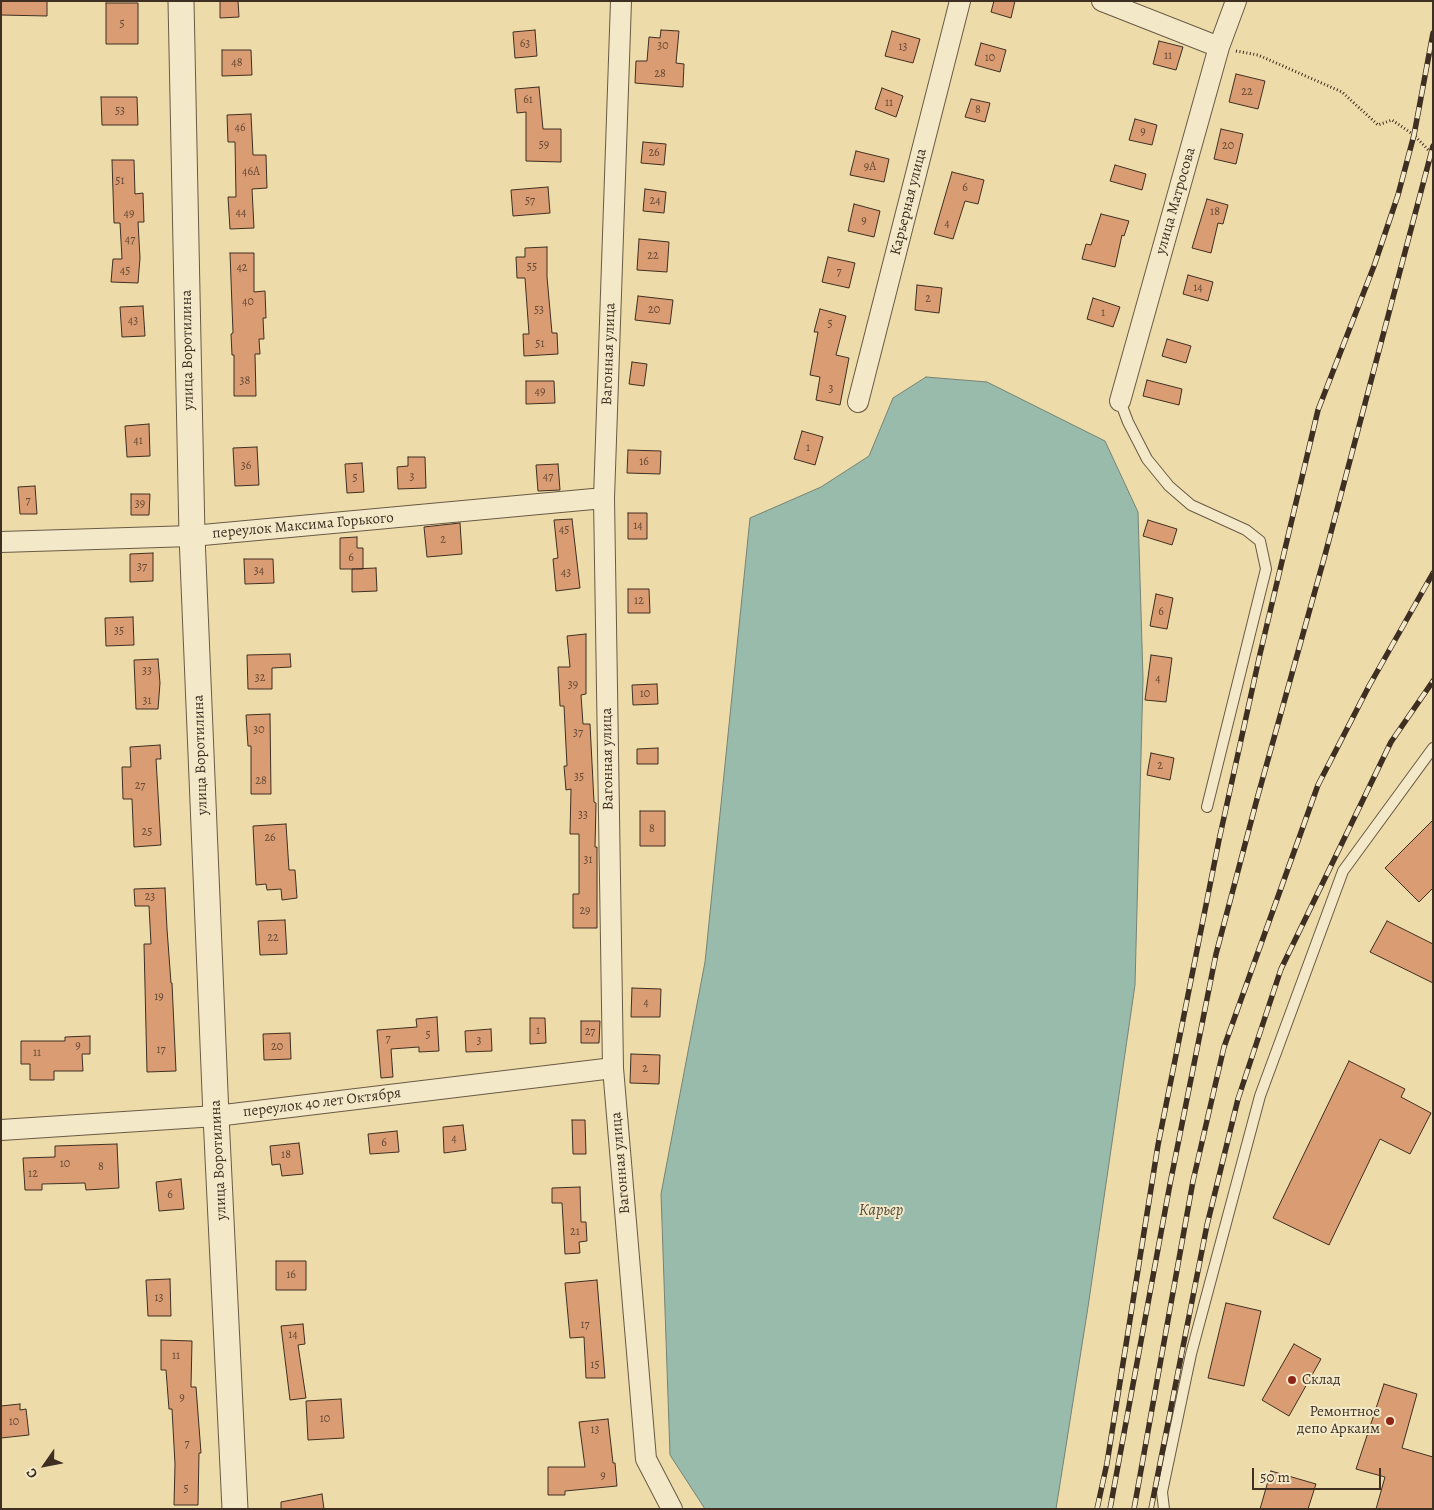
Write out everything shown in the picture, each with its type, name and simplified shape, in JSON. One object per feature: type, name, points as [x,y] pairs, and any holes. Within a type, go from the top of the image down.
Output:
[{"type":"street","name":"улица Воротилина","points":[[182,1],[192,536],[216,1116],[235,1509]]},
{"type":"street","name":"Вагонная улица","points":[[621,1],[604,498],[613,1068],[646,1459],[672,1509]]},
{"type":"street","name":"Карьерная улица","points":[[858,402],[960,1]]},
{"type":"street","points":[[1102,1],[1219,47]]},
{"type":"street","name":"улица Матросова","points":[[1120,401],[1219,47],[1236,1]]},
{"type":"street","name":"переулок Максима Горького","points":[[1,542],[192,536],[604,498]]},
{"type":"street","name":"переулок 40 лет Октября","points":[[1,1130],[216,1116],[613,1068]]},
{"type":"lane","points":[[1120,401],[1128,422],[1147,459],[1169,486],[1191,506],[1246,530],[1260,541],[1262,550],[1266,569],[1207,807]]},
{"type":"lane","points":[[1164,1509],[1162,1492],[1191,1354],[1260,1096],[1343,870],[1433,748]]},
{"type":"path","points":[[1219,47],[1258,55],[1342,92],[1378,126],[1392,120],[1414,135],[1433,155]]},
{"type":"water","name":"Карьер","points":[[926,377],[987,382],[1105,441],[1138,512],[1143,679],[1135,985],[1088,1307],[1056,1509],[705,1509],[670,1455],[661,1194],[705,962],[750,518],[821,487],[869,456],[893,398]]},
{"type":"building","points":[[1,1],[47,1],[47,16],[1,15]]},
{"type":"building","points":[[220,1],[238,1],[239,17],[220,18]]},
{"type":"building","points":[[994,1],[1015,1],[1011,18],[991,12]]},
{"type":"building","points":[[106,3],[138,3],[138,44],[106,44]]},
{"type":"building","points":[[535,30],[537,56],[515,58],[513,32]]},
{"type":"building","points":[[661,30],[679,31],[676,63],[684,64],[683,87],[635,83],[636,61],[647,61],[649,37],[660,38]]},
{"type":"building","points":[[892,31],[920,39],[913,63],[885,56]]},
{"type":"building","points":[[1159,41],[1183,47],[1176,70],[1153,64]]},
{"type":"building","points":[[981,43],[1006,50],[1000,72],[975,65]]},
{"type":"building","points":[[222,50],[251,50],[252,75],[222,76]]},
{"type":"building","points":[[1236,74],[1265,81],[1258,109],[1229,102]]},
{"type":"building","points":[[539,87],[543,129],[561,129],[561,162],[526,161],[526,112],[517,113],[515,89]]},
{"type":"building","points":[[882,88],[903,96],[896,117],[875,109]]},
{"type":"building","points":[[101,97],[137,97],[138,125],[102,125]]},
{"type":"building","points":[[971,99],[990,103],[985,122],[965,117]]},
{"type":"building","points":[[251,114],[253,155],[266,155],[267,188],[252,189],[254,228],[230,229],[228,197],[236,197],[235,142],[228,142],[227,115]]},
{"type":"building","points":[[1135,119],[1157,125],[1152,145],[1129,140]]},
{"type":"building","points":[[1221,129],[1243,134],[1236,164],[1214,159]]},
{"type":"building","points":[[643,142],[666,144],[664,165],[641,163]]},
{"type":"building","points":[[856,151],[889,159],[884,182],[850,175]]},
{"type":"building","points":[[112,160],[134,160],[135,194],[143,193],[144,222],[138,222],[140,258],[138,283],[111,282],[113,259],[122,259],[120,223],[114,223]]},
{"type":"building","points":[[1115,165],[1146,174],[1142,190],[1110,181]]},
{"type":"building","points":[[952,172],[984,180],[978,204],[965,201],[953,239],[934,234]]},
{"type":"building","points":[[548,187],[550,213],[513,216],[511,190]]},
{"type":"building","points":[[645,189],[666,192],[664,213],[643,211]]},
{"type":"building","points":[[1207,199],[1228,205],[1223,224],[1218,223],[1211,253],[1192,248]]},
{"type":"building","points":[[854,204],[880,211],[874,237],[848,231]]},
{"type":"building","points":[[1101,214],[1129,221],[1124,236],[1122,235],[1115,267],[1082,259],[1086,244],[1091,245]]},
{"type":"building","points":[[639,239],[669,242],[667,272],[637,270]]},
{"type":"building","points":[[547,247],[547,277],[552,333],[557,333],[558,354],[524,356],[523,334],[529,334],[525,278],[517,278],[516,257],[525,257],[525,248]]},
{"type":"building","points":[[230,253],[254,253],[254,292],[265,291],[266,318],[263,318],[264,339],[259,339],[260,354],[255,354],[256,396],[234,396]]},
{"type":"building","points":[[828,257],[855,263],[849,288],[822,282]]},
{"type":"building","points":[[1188,275],[1213,282],[1208,301],[1183,294]]},
{"type":"building","points":[[917,285],[942,288],[939,313],[915,310]]},
{"type":"building","points":[[638,296],[673,300],[670,324],[635,320]]},
{"type":"building","points":[[1093,298],[1120,307],[1113,327],[1087,319]]},
{"type":"building","points":[[143,306],[145,336],[122,337],[120,307]]},
{"type":"building","points":[[820,309],[846,316],[836,355],[849,358],[840,405],[816,400],[820,377],[810,375],[818,332],[814,332]]},
{"type":"building","points":[[1167,339],[1191,346],[1186,363],[1162,356]]},
{"type":"building","points":[[632,362],[647,364],[644,386],[629,384]]},
{"type":"building","points":[[1147,380],[1182,389],[1179,405],[1143,396]]},
{"type":"building","points":[[526,381],[554,381],[555,403],[526,404]]},
{"type":"building","points":[[149,424],[150,456],[127,457],[125,426]]},
{"type":"building","points":[[802,431],[823,437],[815,465],[794,459]]},
{"type":"building","points":[[257,447],[259,485],[235,486],[233,448]]},
{"type":"building","points":[[628,450],[661,451],[660,474],[627,473]]},
{"type":"building","points":[[408,457],[425,457],[426,488],[398,489],[397,467],[408,466]]},
{"type":"building","points":[[362,463],[364,492],[347,493],[345,464]]},
{"type":"building","points":[[558,464],[560,490],[538,491],[536,465]]},
{"type":"building","points":[[35,486],[37,514],[20,514],[18,487]]},
{"type":"building","points":[[131,494],[150,494],[149,515],[131,515]]},
{"type":"building","points":[[628,513],[647,513],[647,539],[628,539]]},
{"type":"building","points":[[572,519],[580,588],[556,591],[553,559],[558,558],[554,520]]},
{"type":"building","points":[[1148,520],[1177,529],[1172,545],[1143,536]]},
{"type":"building","points":[[460,523],[462,554],[427,557],[424,527]]},
{"type":"building","points":[[357,537],[357,548],[363,548],[363,569],[340,569],[340,538]]},
{"type":"building","points":[[153,553],[153,581],[130,582],[130,554]]},
{"type":"building","points":[[244,559],[273,559],[274,583],[245,584]]},
{"type":"building","points":[[376,568],[377,591],[352,592],[352,569]]},
{"type":"building","points":[[628,589],[649,589],[650,613],[628,613]]},
{"type":"building","points":[[1156,594],[1173,598],[1167,629],[1150,626]]},
{"type":"building","points":[[133,617],[134,645],[106,646],[105,618]]},
{"type":"building","points":[[586,634],[586,694],[581,695],[583,724],[590,724],[594,802],[596,803],[597,928],[573,928],[573,894],[579,894],[579,834],[570,834],[571,789],[566,790],[564,766],[567,766],[564,706],[560,706],[558,667],[570,667],[567,636]]},
{"type":"building","points":[[290,654],[291,667],[272,668],[272,689],[248,689],[247,655]]},
{"type":"building","points":[[1151,655],[1172,658],[1166,702],[1145,700]]},
{"type":"building","points":[[158,659],[160,683],[158,709],[136,709],[134,660]]},
{"type":"building","points":[[657,684],[658,704],[633,705],[632,685]]},
{"type":"building","points":[[270,714],[271,794],[251,794],[251,746],[248,746],[246,715]]},
{"type":"building","points":[[160,745],[161,759],[156,759],[161,845],[134,847],[132,799],[123,799],[122,767],[131,767],[130,747]]},
{"type":"building","points":[[658,748],[658,764],[637,764],[637,749]]},
{"type":"building","points":[[1151,753],[1174,758],[1170,780],[1147,775]]},
{"type":"building","points":[[640,811],[665,811],[665,846],[640,846]]},
{"type":"building","points":[[1433,820],[1433,888],[1419,902],[1385,868]]},
{"type":"building","points":[[286,824],[289,870],[295,870],[297,898],[282,900],[281,889],[267,890],[266,884],[256,885],[253,826]]},
{"type":"building","points":[[165,888],[176,1071],[147,1072],[144,944],[151,944],[149,906],[135,906],[134,889]]},
{"type":"building","points":[[285,920],[287,954],[260,955],[258,921]]},
{"type":"building","points":[[1387,921],[1433,944],[1433,983],[1370,952]]},
{"type":"building","points":[[632,988],[661,989],[660,1017],[631,1017]]},
{"type":"building","points":[[437,1017],[439,1051],[419,1052],[419,1047],[391,1049],[393,1077],[381,1078],[377,1030],[417,1027],[416,1019]]},
{"type":"building","points":[[530,1018],[545,1018],[546,1043],[530,1044]]},
{"type":"building","points":[[581,1021],[600,1021],[599,1043],[581,1043]]},
{"type":"building","points":[[491,1029],[492,1051],[466,1052],[465,1031]]},
{"type":"building","points":[[290,1033],[291,1059],[264,1060],[263,1034]]},
{"type":"building","points":[[90,1036],[90,1054],[82,1054],[83,1071],[54,1071],[54,1080],[30,1080],[30,1064],[21,1064],[21,1041],[65,1041],[65,1037]]},
{"type":"building","points":[[631,1054],[660,1055],[659,1084],[630,1083]]},
{"type":"building","points":[[1349,1061],[1405,1089],[1401,1097],[1431,1113],[1410,1154],[1380,1139],[1329,1245],[1273,1218]]},
{"type":"building","points":[[572,1120],[585,1120],[586,1154],[573,1154]]},
{"type":"building","points":[[463,1125],[466,1150],[444,1153],[443,1127]]},
{"type":"building","points":[[397,1131],[399,1152],[370,1154],[368,1134]]},
{"type":"building","points":[[299,1143],[303,1174],[282,1176],[280,1164],[272,1165],[270,1146]]},
{"type":"building","points":[[117,1144],[119,1188],[86,1190],[85,1183],[42,1184],[42,1190],[25,1190],[23,1158],[55,1157],[55,1146]]},
{"type":"building","points":[[181,1179],[184,1209],[159,1211],[156,1182]]},
{"type":"building","points":[[580,1187],[581,1222],[586,1222],[587,1241],[579,1242],[580,1253],[565,1254],[562,1203],[552,1203],[552,1188]]},
{"type":"building","points":[[276,1261],[306,1261],[306,1290],[276,1290]]},
{"type":"building","points":[[170,1279],[171,1316],[148,1316],[146,1280]]},
{"type":"building","points":[[597,1280],[605,1378],[586,1378],[584,1337],[570,1338],[565,1283]]},
{"type":"building","points":[[1226,1303],[1261,1311],[1244,1386],[1208,1378]]},
{"type":"building","points":[[303,1324],[305,1344],[298,1345],[306,1398],[290,1400],[281,1326]]},
{"type":"building","points":[[161,1340],[192,1341],[191,1387],[196,1387],[201,1453],[199,1453],[198,1505],[174,1505],[175,1464],[172,1409],[169,1409],[166,1370],[161,1370]]},
{"type":"building","name":"Склад","points":[[1294,1344],[1321,1359],[1289,1416],[1262,1400]]},
{"type":"building","name":"Ремонтное депо Аркаим","points":[[1384,1384],[1417,1394],[1402,1448],[1433,1457],[1433,1509],[1376,1509],[1385,1477],[1356,1469]]},
{"type":"building","points":[[341,1399],[344,1438],[308,1440],[306,1401]]},
{"type":"building","points":[[20,1404],[20,1410],[26,1409],[29,1435],[1,1438],[1,1406]]},
{"type":"building","points":[[608,1419],[617,1486],[565,1491],[565,1495],[548,1495],[548,1467],[585,1467],[579,1422]]},
{"type":"building","name":"Ремонтное депо Аркаим","points":[[1271,1471],[1316,1484],[1308,1509],[1260,1509]]},
{"type":"building","points":[[322,1494],[324,1509],[281,1509],[281,1502]]},
{"type":"railway","points":[[1097,1509],[1107,1463],[1158,1145],[1219,840],[1260,654],[1318,410],[1374,266],[1398,195],[1414,135],[1433,33]]},
{"type":"railway","points":[[1110,1509],[1170,1184],[1216,954],[1325,555],[1433,146]]},
{"type":"railway","points":[[1134,1509],[1193,1181],[1224,1047],[1318,785],[1369,686],[1433,573]]},
{"type":"railway","points":[[1151,1509],[1207,1225],[1238,1099],[1281,969],[1391,742],[1433,681]]},
{"type":"place","name":"Склад","points":[[1292,1380]]},
{"type":"place","name":"Ремонтное депо Аркаим","points":[[1390,1421]]}]
